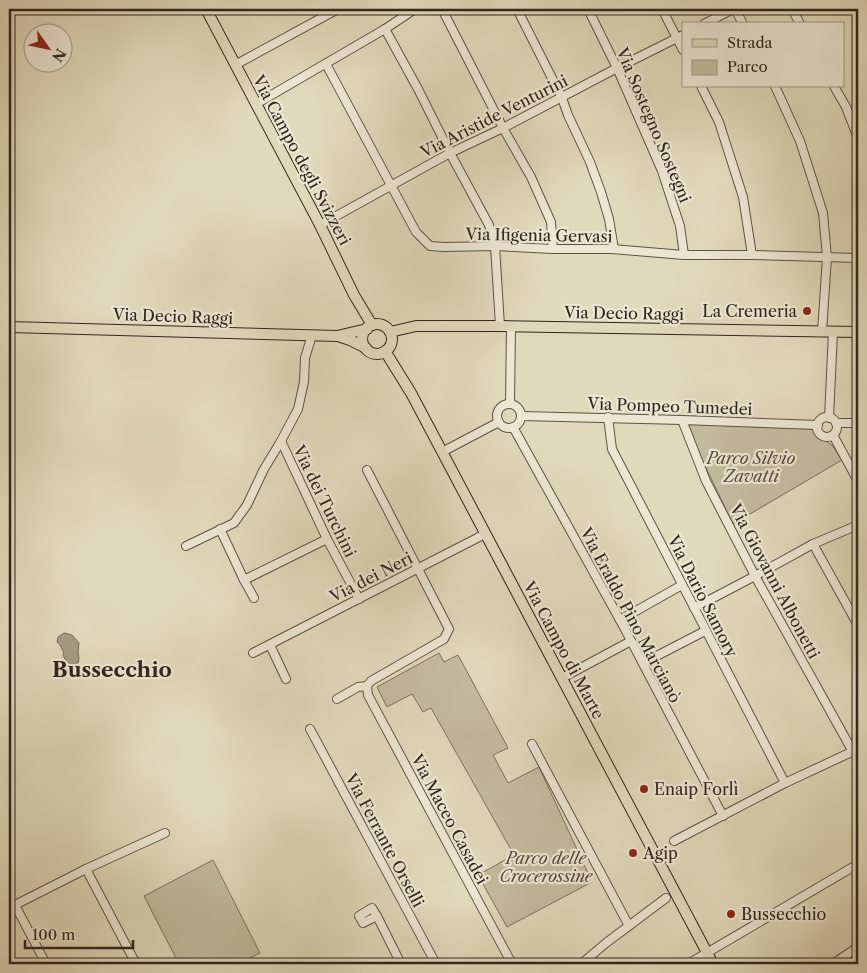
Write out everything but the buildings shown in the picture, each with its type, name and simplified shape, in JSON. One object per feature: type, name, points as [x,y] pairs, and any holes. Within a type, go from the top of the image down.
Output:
[{"type":"main road","name":"Via Campo degli Svizzeri","points":[[206,9],[320,225],[369,327]]},
{"type":"main road","points":[[380,324],[388,328],[390,332],[392,336],[391,344],[386,351],[378,354],[366,348],[363,341],[364,332],[369,327],[380,324]]},
{"type":"main road","name":"Via Decio Raggi","points":[[390,332],[416,326],[858,332]]},
{"type":"main road","name":"Via Decio Raggi","points":[[9,327],[337,336],[366,348]]},
{"type":"main road","name":"Via Decio Raggi","points":[[337,336],[369,327]]},
{"type":"main road","name":"Via Campo di Marte","points":[[386,351],[486,534],[713,964]]},
{"type":"street","points":[[235,65],[338,9]]},
{"type":"street","points":[[256,104],[385,29],[413,9]]},
{"type":"street","points":[[442,9],[503,128],[531,177],[551,222],[553,250]]},
{"type":"street","points":[[517,9],[562,98],[590,162],[609,219],[614,250]]},
{"type":"street","name":"Via Sostegno Sostegni","points":[[588,9],[617,68],[662,170],[680,226],[684,255]]},
{"type":"street","points":[[662,9],[680,36]]},
{"type":"street","points":[[708,22],[734,9],[742,22]]},
{"type":"street","points":[[792,9],[799,22]]},
{"type":"street","points":[[385,29],[489,225],[495,246],[500,326]]},
{"type":"street","name":"Via Aristide Venturini","points":[[320,225],[450,154],[680,36]]},
{"type":"street","name":"Via Ifigenia Gervasi","points":[[326,64],[416,232],[430,246],[444,248],[495,246],[553,250],[614,250],[684,255],[858,258]]},
{"type":"street","points":[[702,88],[720,122],[744,197],[752,255]]},
{"type":"street","points":[[776,88],[800,140],[823,213],[827,257],[822,332]]},
{"type":"street","points":[[835,88],[846,108],[858,138]]},
{"type":"street","points":[[510,404],[511,326]]},
{"type":"street","points":[[834,332],[832,420],[836,430],[833,435],[826,437],[818,432],[818,425],[823,418],[832,420],[858,423]]},
{"type":"street","points":[[186,546],[234,523],[247,505],[264,469],[298,409],[304,382],[305,358],[312,335]]},
{"type":"street","points":[[510,404],[516,406],[521,412],[521,416],[519,423],[513,428],[505,427],[497,419],[498,411],[503,406],[510,404]]},
{"type":"street","name":"Via Pompeo Tumedei","points":[[521,416],[608,417],[818,425]]},
{"type":"street","name":"Via Dario Samory","points":[[608,417],[612,449],[785,784]]},
{"type":"street","name":"Via Giovanni Albonetti","points":[[682,420],[706,481],[756,576],[856,751]]},
{"type":"street","points":[[442,452],[499,422]]},
{"type":"street","name":"Via Eraldo Pino Marcianò","points":[[513,428],[620,620],[724,816]]},
{"type":"street","points":[[833,435],[858,481]]},
{"type":"street","name":"Via dei Turchini","points":[[281,441],[327,539],[358,599]]},
{"type":"street","points":[[337,699],[358,687],[367,686],[371,681],[444,639],[449,629],[368,470]]},
{"type":"street","points":[[694,608],[813,544],[858,525]]},
{"type":"street","points":[[220,529],[254,598]]},
{"type":"street","name":"Via dei Neri","points":[[253,653],[486,534]]},
{"type":"street","points":[[244,580],[327,539]]},
{"type":"street","points":[[813,544],[858,625]]},
{"type":"street","points":[[620,620],[682,585]]},
{"type":"street","points":[[643,663],[705,631]]},
{"type":"street","points":[[562,678],[631,641]]},
{"type":"street","points":[[270,645],[286,679]]},
{"type":"street","name":"Via Maceo Casadei","points":[[367,686],[368,695],[512,964]]},
{"type":"street","name":"Via Ferrante Orselli","points":[[310,729],[436,964]]},
{"type":"street","points":[[532,744],[629,926]]},
{"type":"street","points":[[674,841],[785,784],[856,751]]},
{"type":"street","points":[[46,964],[12,907],[86,869],[165,833]]},
{"type":"street","points":[[688,964],[858,864]]},
{"type":"street","points":[[86,869],[136,964]]},
{"type":"street","points":[[581,964],[666,898]]},
{"type":"street","points":[[376,916],[401,964]]},
{"type":"street","points":[[833,964],[858,947]]},
{"type":"green space","name":"Parco Silvio Zavatti","points":[[685,424],[813,429],[821,438],[832,445],[842,460],[733,524]]},
{"type":"green space","name":"Parco delle Crocerossine","points":[[439,653],[444,662],[458,655],[508,748],[493,755],[508,783],[539,767],[592,882],[507,927],[478,875],[514,855],[431,708],[423,712],[412,694],[387,707],[377,687]]},
{"type":"green space","points":[[213,860],[260,953],[238,964],[179,964],[144,896]]},
{"type":"shaded area","points":[[64,633],[72,635],[79,643],[78,663],[70,663],[63,656],[61,646],[57,642],[58,637]]},
{"type":"place","name":"La Cremeria","points":[[807,311]]},
{"type":"place","name":"Enaip Forlì","points":[[644,789]]},
{"type":"place","name":"Agip","points":[[633,853]]},
{"type":"place","name":"Bussecchio","points":[[731,914]]},
{"type":"district","name":"Bussecchio","points":[[112,669]]}]
